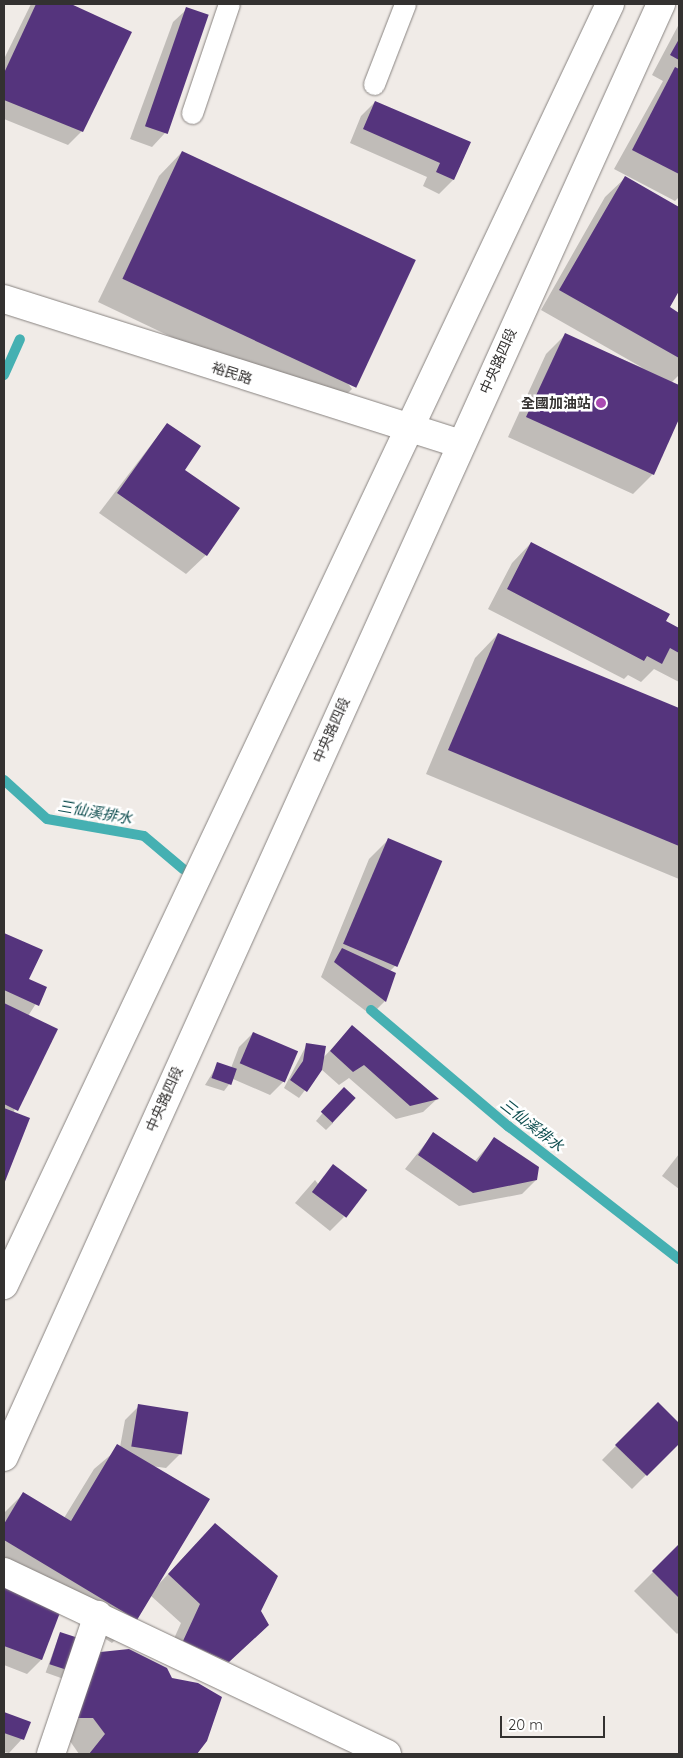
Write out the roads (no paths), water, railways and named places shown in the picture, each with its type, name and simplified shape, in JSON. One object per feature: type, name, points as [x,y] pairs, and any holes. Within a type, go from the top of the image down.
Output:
[{"type":"street","points":[[4,1285],[610,4]]},
{"type":"street","name":"中央路四段","points":[[4,1458],[236,937],[661,4]]},
{"type":"street","name":"裕民路","points":[[4,299],[409,430],[460,444]]},
{"type":"street","points":[[4,1572],[98,1615],[387,1754]]},
{"type":"street","points":[[51,1754],[98,1615]]},
{"type":"lane","points":[[192,113],[229,4]]},
{"type":"lane","points":[[374,84],[405,4]]},
{"type":"waterway","points":[[4,375],[20,339]]},
{"type":"waterway","name":"三仙溪排水","points":[[4,780],[47,819],[144,836],[183,869]]},
{"type":"waterway","name":"三仙溪排水","points":[[371,1010],[508,1126],[679,1259]]},
{"type":"place","name":"全國加油站","points":[[601,403]]}]
